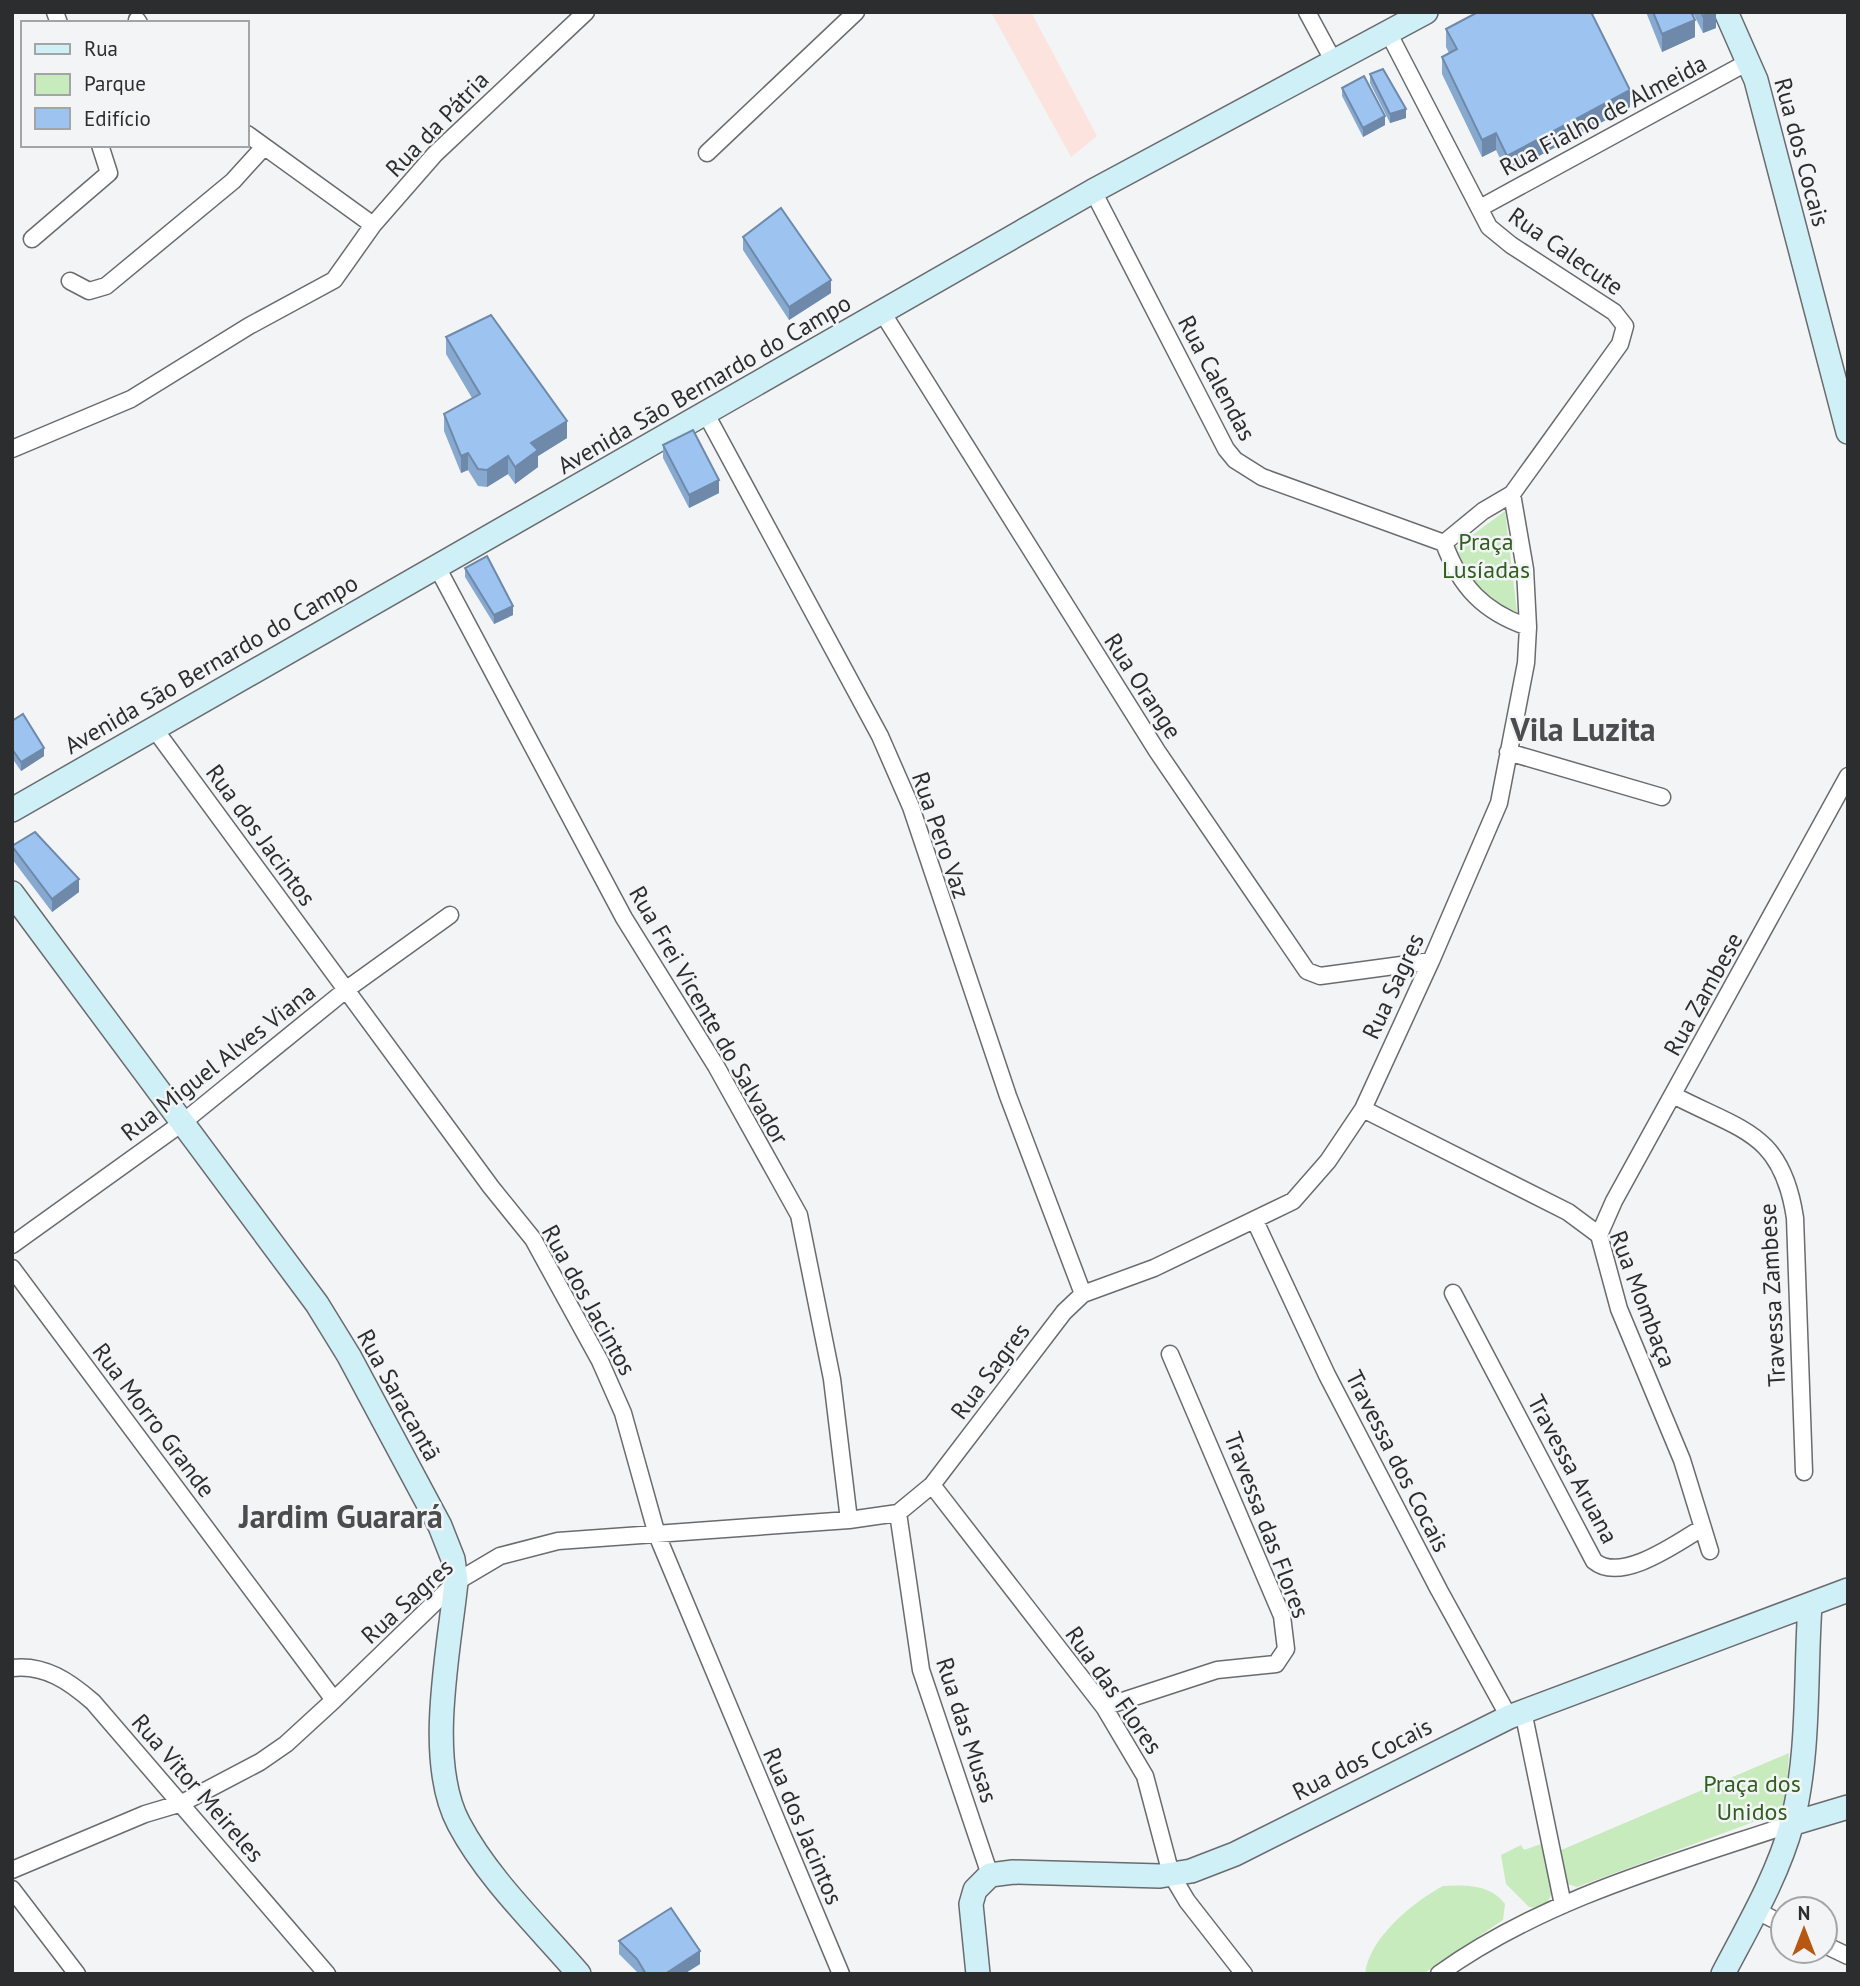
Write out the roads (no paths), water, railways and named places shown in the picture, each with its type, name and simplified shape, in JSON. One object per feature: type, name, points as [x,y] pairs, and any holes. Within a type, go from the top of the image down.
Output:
[{"type":"street","name":"Rua da Pátria","points":[[12,449],[131,399],[249,326],[334,280],[373,225],[435,154],[586,12]]},
{"type":"street","points":[[707,153],[856,12]]},
{"type":"street","points":[[1307,12],[1334,62]]},
{"type":"street","name":"Avenida São Bernardo do Campo","points":[[12,810],[1093,191],[1426,12]]},
{"type":"street","name":"Rua dos Cocais","points":[[1726,12],[1756,80],[1848,432]]},
{"type":"street","name":"Rua Calecute","points":[[1388,33],[1496,235],[1614,312],[1625,326],[1620,344],[1512,494]]},
{"type":"street","name":"Rua Fialho de Almeida","points":[[1480,208],[1748,62]]},
{"type":"street","points":[[248,135],[263,149],[373,225]]},
{"type":"street","points":[[33,239],[109,173],[101,147]]},
{"type":"street","points":[[70,281],[89,291],[106,286],[233,181],[263,149]]},
{"type":"street","name":"Rua Calendas","points":[[1093,191],[1226,449],[1235,460],[1262,477],[1444,543]]},
{"type":"street","name":"Rua Orange","points":[[882,312],[1157,751],[1307,971],[1320,976],[1431,961]]},
{"type":"street","name":"Rua Pero Vaz","points":[[706,414],[880,736],[906,796],[1008,1096],[1083,1294]]},
{"type":"street","points":[[1512,494],[1525,569],[1528,627],[1505,619],[1484,605],[1466,588],[1453,567],[1444,543],[1483,511],[1512,494]]},
{"type":"street","name":"Rua Frei Vicente do Salvador","points":[[436,565],[624,918],[716,1066],[799,1215],[832,1379],[849,1520]]},
{"type":"street","name":"Rua Sagres","points":[[12,1870],[145,1814],[182,1803],[260,1762],[286,1744],[334,1700],[456,1582],[500,1556],[558,1541],[849,1520],[898,1513],[932,1485],[1064,1312],[1083,1294],[1154,1268],[1293,1201],[1347,1137],[1363,1109],[1499,803],[1526,663],[1528,627]]},
{"type":"street","name":"Rua dos Jacintos","points":[[153,727],[491,1187],[533,1239],[573,1308],[623,1413],[657,1535],[841,1974]]},
{"type":"street","points":[[1508,752],[1662,797]]},
{"type":"street","name":"Rua Zambese","points":[[1599,1235],[1614,1200],[1848,776]]},
{"type":"street","name":"Rua Saracantã","points":[[12,893],[317,1304],[349,1356],[440,1526],[453,1559],[456,1582],[443,1724],[448,1791],[457,1822],[476,1852],[579,1974]]},
{"type":"street","name":"Rua Miguel Alves Viana","points":[[12,1245],[182,1123],[347,989],[450,915]]},
{"type":"street","name":"Travessa Zambese","points":[[1673,1095],[1765,1144],[1787,1180],[1795,1218],[1804,1472]]},
{"type":"street","name":"Rua Mombaça","points":[[1363,1109],[1568,1212],[1599,1235],[1619,1309],[1682,1460],[1710,1551]]},
{"type":"street","name":"Travessa dos Cocais","points":[[1255,1221],[1328,1375],[1439,1590],[1516,1714],[1563,1905]]},
{"type":"street","name":"Rua Morro Grande","points":[[12,1268],[334,1700]]},
{"type":"street","name":"Travessa Aruana","points":[[1453,1293],[1594,1561],[1609,1569],[1628,1568],[1702,1528]]},
{"type":"street","name":"Travessa das Flores","points":[[1104,1707],[1217,1670],[1270,1667],[1285,1654],[1282,1616],[1170,1354]]},
{"type":"street","name":"Rua das Flores","points":[[932,1485],[1104,1707],[1145,1776],[1171,1874],[1187,1901],[1244,1974]]},
{"type":"street","name":"Rua das Musas","points":[[898,1513],[921,1670],[990,1875]]},
{"type":"street","name":"Rua dos Cocais","points":[[990,1875],[1001,1872],[1147,1876],[1191,1871],[1236,1854],[1516,1714],[1848,1590]]},
{"type":"street","points":[[1723,1974],[1755,1910],[1791,1824],[1799,1782],[1810,1605]]},
{"type":"street","name":"Rua Vitor Meireles","points":[[12,1668],[39,1669],[77,1688],[93,1702],[327,1974]]},
{"type":"street","points":[[1439,1974],[1472,1951],[1563,1905],[1791,1824],[1848,1807]]},
{"type":"street","points":[[978,1974],[971,1904],[975,1891],[990,1875]]},
{"type":"street","points":[[12,1889],[77,1974]]},
{"type":"street","points":[[1755,1910],[1769,1917]]},
{"type":"district","name":"Vila Luzita","points":[[1583,729]]},
{"type":"district","name":"Jardim Guarará","points":[[341,1516]]},
{"type":"park label","name":"Praça Lusíadas","points":[[1486,555]]},
{"type":"park label","name":"Praça dos Unidos","points":[[1752,1797]]}]
